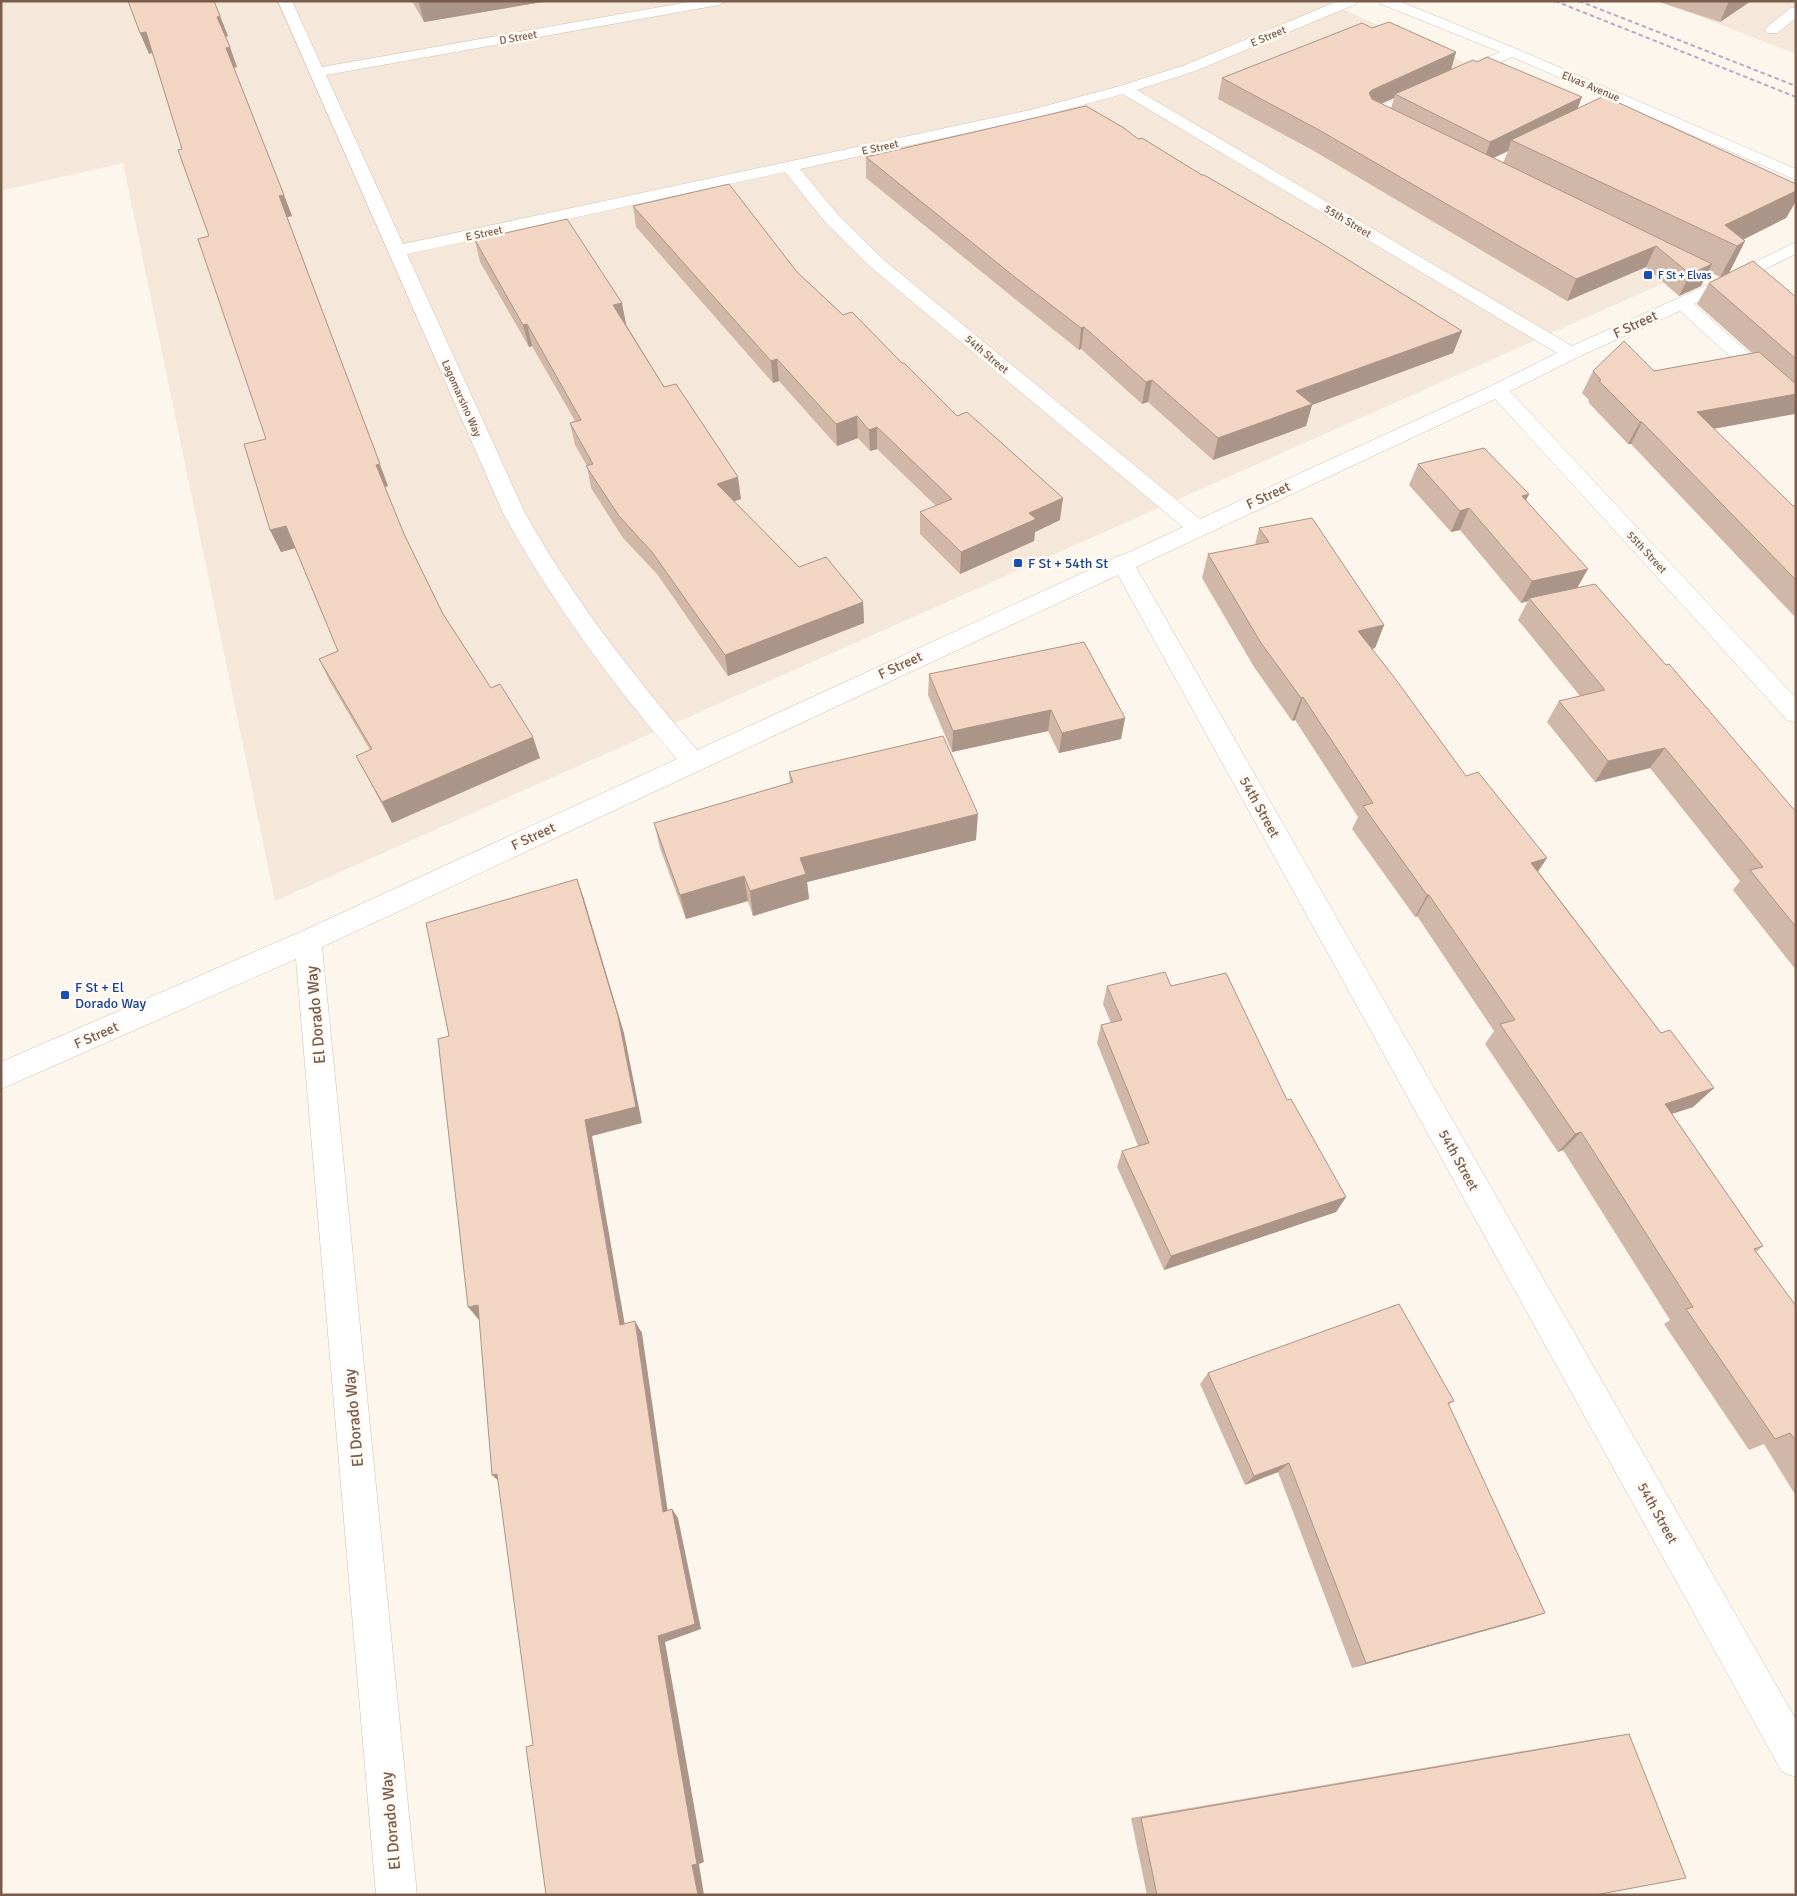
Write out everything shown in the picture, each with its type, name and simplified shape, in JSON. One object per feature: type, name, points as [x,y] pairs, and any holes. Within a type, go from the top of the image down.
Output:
[{"type":"street","name":"Lagomarsino Way","points":[[285,1],[396,251],[533,550],[584,627],[648,709],[693,762]]},
{"type":"street","name":"D Street","points":[[317,72],[719,1]]},
{"type":"street","name":"E Street","points":[[396,251],[1032,114],[1125,89],[1190,68],[1351,1]]},
{"type":"street","name":"Elvas Avenue","points":[[1386,1],[1512,52],[1796,175]]},
{"type":"street","points":[[1772,30],[1796,11]]},
{"type":"street","points":[[1406,132],[1373,114],[1512,52]]},
{"type":"street","name":"55th Street","points":[[1125,89],[1571,353]]},
{"type":"street","points":[[1608,109],[1624,101]]},
{"type":"street","name":"54th Street","points":[[789,166],[833,220],[879,265],[1197,528]]},
{"type":"street","name":"F Street","points":[[1,1076],[308,941],[1122,562],[1498,390],[1571,353],[1681,302],[1711,282],[1790,256]]},
{"type":"street","points":[[1681,302],[1796,406]]},
{"type":"street","name":"55th Street","points":[[1498,390],[1796,714]]},
{"type":"street","name":"54th Street","points":[[1122,562],[1796,1758]]},
{"type":"street","name":"El Dorado Way","points":[[308,941],[397,1895]]},
{"type":"shaded area","points":[[1,1],[1323,1],[1466,63],[1348,110],[1673,279],[275,901],[123,163],[1,191]]},
{"type":"shaded area","points":[[1659,1],[1796,1],[1796,54]]},
{"type":"building","points":[[128,1],[214,1],[220,16],[217,17],[230,47],[226,48],[284,195],[279,196],[380,464],[376,465],[404,534],[443,614],[491,688],[500,684],[533,737],[382,802],[356,756],[372,749],[319,659],[338,651],[286,526],[270,530],[244,444],[266,439],[198,239],[209,236],[178,150],[182,149],[146,32],[140,33]]},
{"type":"building","points":[[1389,22],[1456,52],[1372,90],[1369,93],[1372,99],[1712,264],[1690,274],[1656,246],[1576,279],[1319,130],[1222,78],[1362,23],[1372,28]]},
{"type":"building","points":[[1487,57],[1582,97],[1490,142],[1395,94],[1473,60],[1477,62]]},
{"type":"building","points":[[1604,96],[1796,184],[1796,191],[1725,225],[1745,241],[1737,246],[1511,140]]},
{"type":"building","points":[[1086,106],[1124,128],[1138,139],[1142,138],[1202,175],[1318,241],[1462,331],[1296,391],[1312,404],[1218,438],[1152,380],[1146,382],[1084,327],[1081,328],[1016,278],[866,157]]},
{"type":"building","points":[[729,184],[797,272],[843,315],[852,312],[957,416],[967,412],[1063,498],[1029,513],[1036,519],[961,552],[920,512],[952,499],[877,427],[869,430],[857,416],[836,424],[777,359],[771,361],[633,206]]},
{"type":"building","points":[[567,219],[622,303],[613,305],[664,387],[676,384],[738,477],[717,484],[799,567],[826,557],[863,602],[725,655],[652,552],[619,516],[586,466],[593,464],[570,423],[581,420],[527,324],[523,325],[475,240]]},
{"type":"building","points":[[1753,261],[1796,297],[1796,359],[1709,283]]},
{"type":"building","points":[[1624,341],[1654,371],[1759,352],[1796,384],[1796,394],[1697,412],[1793,506],[1796,506],[1796,580],[1642,422],[1599,381],[1601,380],[1593,371]]},
{"type":"building","points":[[1484,448],[1529,494],[1522,496],[1588,569],[1532,581],[1469,508],[1460,511],[1418,464]]},
{"type":"building","points":[[1312,518],[1384,625],[1358,631],[1466,776],[1478,772],[1547,858],[1531,863],[1661,1033],[1670,1030],[1714,1088],[1665,1104],[1763,1246],[1754,1249],[1796,1306],[1796,1441],[1790,1433],[1775,1439],[1686,1309],[1693,1307],[1581,1132],[1575,1134],[1500,1024],[1515,1020],[1429,895],[1427,895],[1363,806],[1373,803],[1303,697],[1301,698],[1261,643],[1208,554],[1269,542],[1259,528]]},
{"type":"building","points":[[1595,584],[1666,665],[1669,664],[1796,812],[1796,927],[1750,870],[1763,867],[1665,748],[1608,761],[1559,701],[1605,690],[1529,598]]},
{"type":"building","points":[[1084,642],[1125,718],[1062,733],[1051,710],[953,731],[929,674]]},
{"type":"building","points":[[943,736],[978,814],[800,858],[806,874],[750,891],[744,876],[680,895],[654,823],[793,782],[789,772]]},
{"type":"building","points":[[577,879],[618,1016],[636,1107],[585,1120],[620,1325],[635,1321],[663,1512],[672,1509],[695,1624],[658,1636],[697,1864],[692,1865],[698,1895],[546,1895],[526,1747],[533,1745],[497,1474],[492,1475],[478,1305],[468,1307],[438,1039],[449,1036],[426,923]]},
{"type":"building","points":[[1165,972],[1171,986],[1226,973],[1287,1100],[1291,1099],[1346,1197],[1171,1256],[1122,1151],[1149,1143],[1101,1025],[1122,1020],[1107,986]]},
{"type":"building","points":[[1399,1304],[1454,1401],[1448,1403],[1545,1613],[1366,1663],[1289,1463],[1254,1476],[1208,1373]]},
{"type":"building","points":[[1629,1734],[1686,1878],[1595,1895],[1157,1895],[1141,1818]]},
{"type":"railway","points":[[1555,1],[1796,97]]},
{"type":"railway","points":[[1579,1],[1796,86]]},
{"type":"place","name":"F St + Elvas","points":[[1648,275]]},
{"type":"place","name":"F St + 54th St","points":[[1018,563]]},
{"type":"place","name":"F St + El Dorado Way","points":[[65,995]]}]
